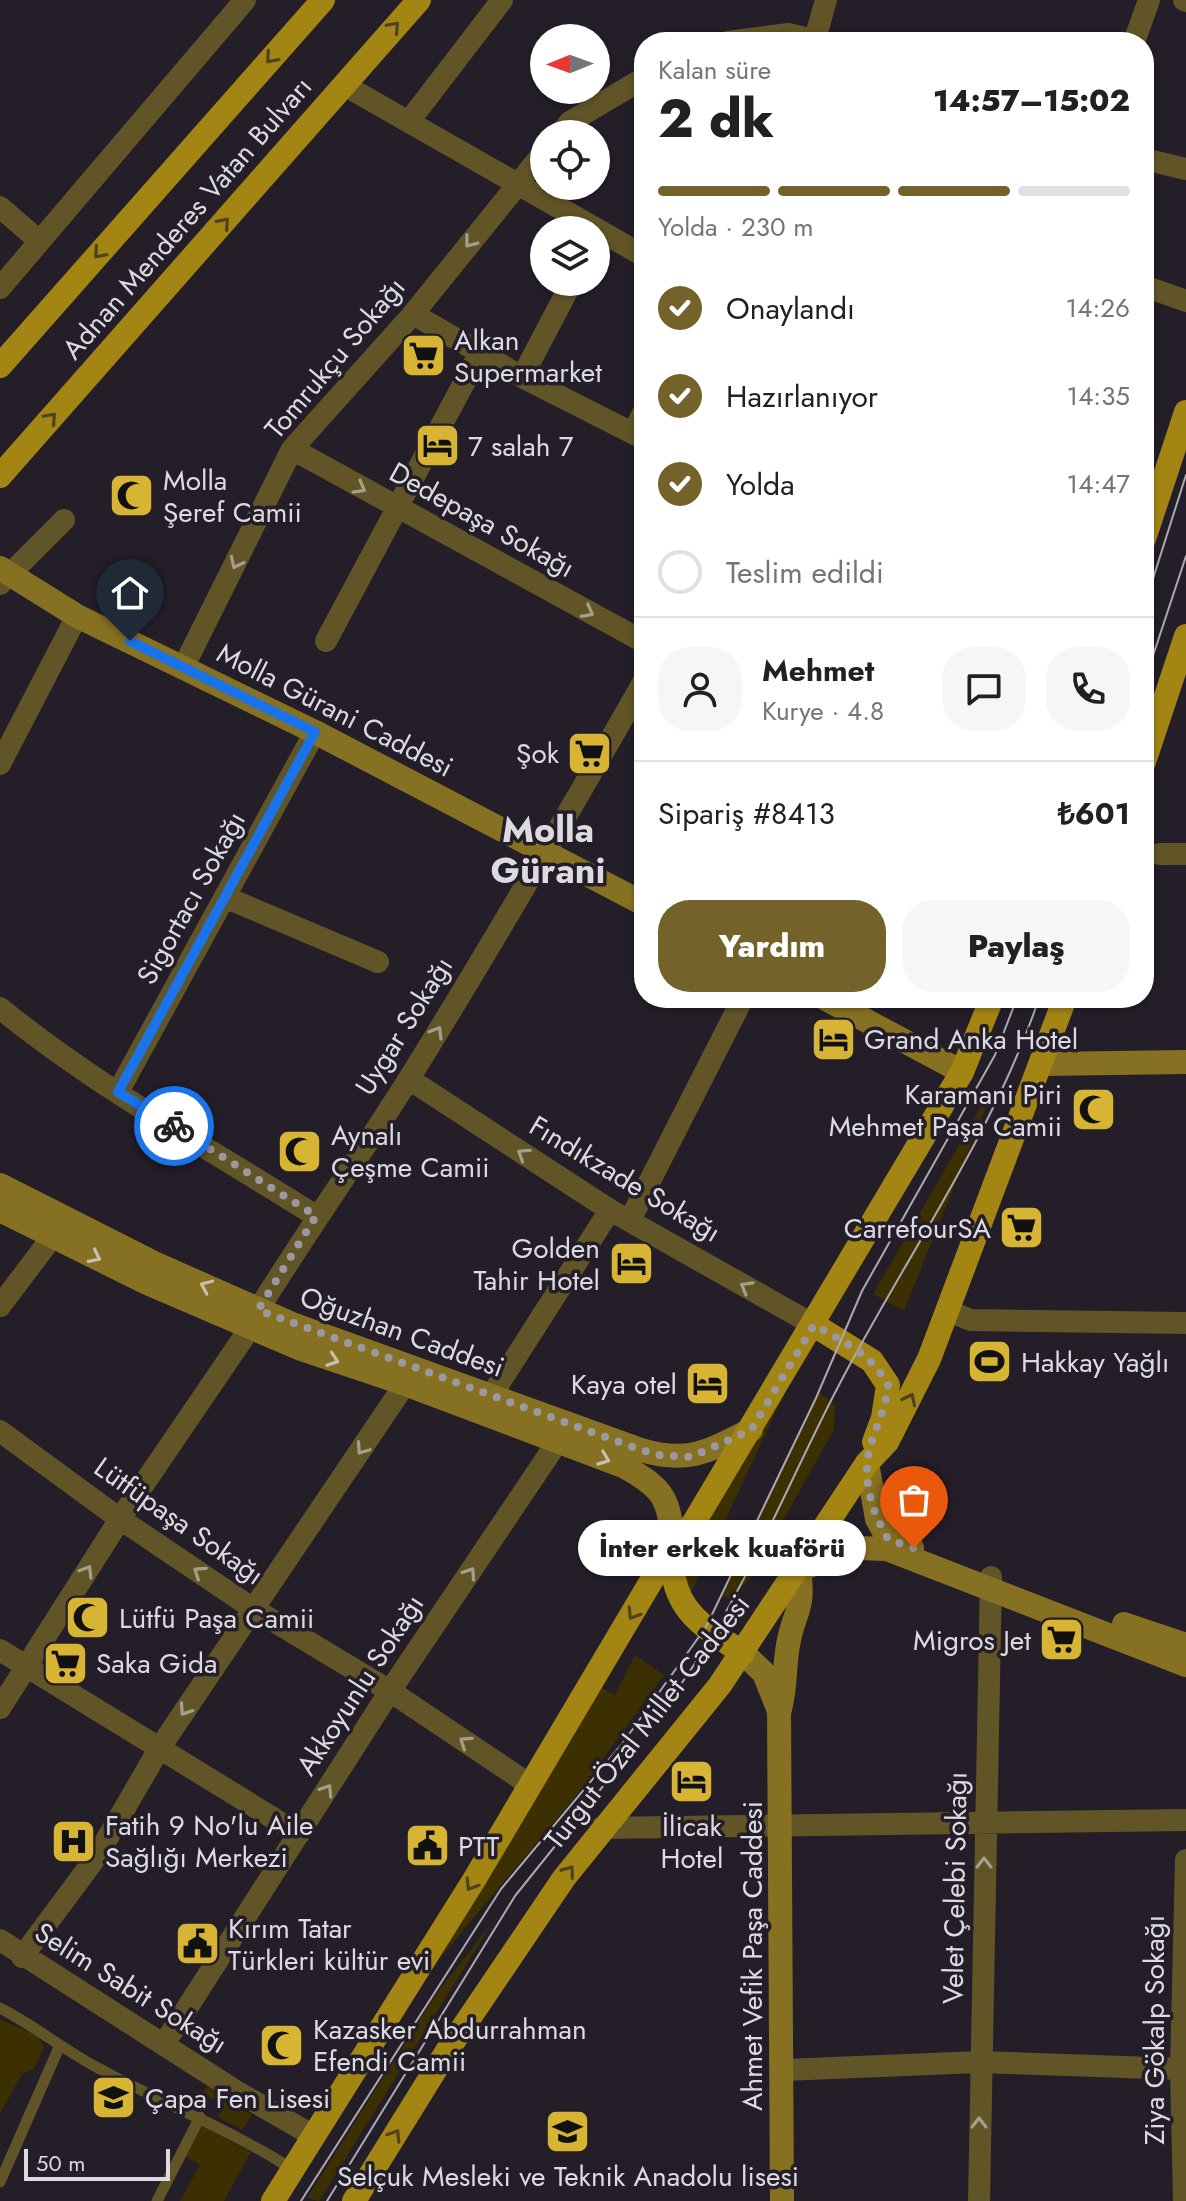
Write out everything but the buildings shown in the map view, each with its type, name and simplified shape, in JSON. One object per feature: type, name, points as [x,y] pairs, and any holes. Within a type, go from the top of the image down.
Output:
[{"type":"main road","name":"Adnan Menderes Vatan Bulvarı","points":[[0,366],[323,0]]},
{"type":"main road","name":"Adnan Menderes Vatan Bulvarı","points":[[0,476],[419,0]]},
{"type":"main road","points":[[1154,502],[1186,412]]},
{"type":"main road","name":"Molla Gürani Caddesi","points":[[3,576],[77,616],[315,732],[634,899]]},
{"type":"main road","points":[[1154,732],[1186,636]]},
{"type":"main road","points":[[843,1008],[962,1072]]},
{"type":"main road","name":"Turgut Özal Millet Caddesi","points":[[273,2201],[530,1785],[672,1546],[693,1524],[814,1325],[962,1072],[988,1008]]},
{"type":"main road","name":"Turgut Özal Millet Caddesi","points":[[354,2201],[447,2051],[601,1828],[710,1698],[799,1570],[867,1463],[887,1442],[948,1311],[1062,1008]]},
{"type":"main road","points":[[1043,1064],[1186,1062]]},
{"type":"main road","name":"Oğuzhan Caddesi","points":[[0,1185],[58,1227]]},
{"type":"main road","name":"Oğuzhan Caddesi","points":[[0,1210],[58,1227],[254,1319],[409,1376],[645,1478],[667,1502],[672,1546]]},
{"type":"main road","points":[[814,1325],[872,1361],[888,1385],[883,1418],[867,1463],[871,1500],[888,1539],[1186,1665]]},
{"type":"main road","name":"Oğuzhan Caddesi","points":[[409,1376],[491,1396],[659,1455],[691,1457],[751,1430]]},
{"type":"main road","points":[[672,1546],[674,1589],[682,1603],[706,1627],[743,1653],[764,1673],[779,1711]]},
{"type":"main road","points":[[779,1711],[786,1686],[787,1646],[803,1597],[799,1570],[857,1548],[887,1549],[1186,1645]]},
{"type":"main road","name":"Ahmet Vefik Paşa Caddesi","points":[[779,1711],[784,2070],[782,2201]]},
{"type":"street","points":[[0,288],[245,0]]},
{"type":"street","points":[[410,120],[502,0]]},
{"type":"street","points":[[820,32],[826,0]]},
{"type":"street","points":[[1138,32],[1149,0]]},
{"type":"street","points":[[573,120],[634,84]]},
{"type":"street","points":[[344,85],[519,181],[571,216]]},
{"type":"street","points":[[1154,161],[1186,169]]},
{"type":"street","name":"Tomrukçu Sokağı","points":[[184,666],[292,449],[413,314],[530,168]]},
{"type":"street","points":[[0,207],[38,240]]},
{"type":"street","points":[[610,240],[634,251]]},
{"type":"street","points":[[1154,290],[1186,301]]},
{"type":"street","points":[[522,377],[565,296]]},
{"type":"street","points":[[413,314],[522,377],[634,434]]},
{"type":"street","points":[[326,641],[480,353]]},
{"type":"street","name":"Dedepaşa Sokağı","points":[[292,449],[634,637]]},
{"type":"street","points":[[3,576],[64,520]]},
{"type":"street","points":[[0,764],[77,616]]},
{"type":"street","name":"Uygar Sokağı","points":[[0,1708],[120,1519],[254,1319],[316,1216],[409,1079],[546,853],[634,699]]},
{"type":"street","name":"Sigortacı Sokağı","points":[[118,1092],[227,898],[315,732]]},
{"type":"street","points":[[1160,854],[1186,854]]},
{"type":"street","points":[[227,898],[378,962]]},
{"type":"street","points":[[0,1008],[36,1037],[118,1092],[316,1216]]},
{"type":"street","points":[[630,1220],[738,1008]]},
{"type":"street","name":"Fındıkzade Sokağı","points":[[409,1079],[610,1210],[814,1325]]},
{"type":"street","points":[[491,1396],[610,1210]]},
{"type":"street","points":[[0,1306],[58,1227]]},
{"type":"street","points":[[948,1311],[971,1320],[1186,1323]]},
{"type":"street","points":[[22,1957],[97,1856],[159,1749],[409,1376]]},
{"type":"street","name":"Lütfüpaşa Sokağı","points":[[0,1431],[120,1519],[252,1608],[390,1691],[530,1785]]},
{"type":"street","name":"Akkoyunlu Sokağı","points":[[164,2044],[390,1691],[558,1441]]},
{"type":"street","name":"Velet Çelebi Sokağı","points":[[979,2201],[979,2062],[992,1583]]},
{"type":"street","points":[[0,1650],[299,1834]]},
{"type":"street","points":[[601,1828],[1186,1820]]},
{"type":"street","name":"Ziya Gökalp Sokağı","points":[[1184,2201],[1181,2069],[1186,1860]]},
{"type":"street","name":"Selim Sabit Sokağı","points":[[0,1940],[22,1957],[312,2135]]},
{"type":"street","points":[[784,2070],[979,2062],[1181,2069]]},
{"type":"lane","points":[[0,2008],[32,2024],[97,2068],[244,2139],[292,2169]]},
{"type":"lane","points":[[0,2182],[60,2045]]},
{"type":"lane","points":[[157,2201],[200,2117]]},
{"type":"shaded area","points":[[986,1098],[989,1100],[904,1311],[873,1294]]},
{"type":"shaded area","points":[[789,1384],[687,1601],[676,1551]]},
{"type":"shaded area","points":[[818,1391],[835,1406],[834,1430],[750,1579],[730,1597],[720,1597]]},
{"type":"shaded area","points":[[635,1655],[664,1675],[576,1796],[420,1982],[602,1688],[615,1695]]},
{"type":"shaded area","points":[[494,1920],[319,2201],[307,2198],[436,1994]]},
{"type":"shaded area","points":[[0,2019],[38,2036],[44,2048],[34,2069],[22,2074],[0,2114]]},
{"type":"shaded area","points":[[207,2086],[252,2115],[242,2130],[218,2117],[224,2106],[202,2093]]},
{"type":"shaded area","points":[[202,2125],[251,2152],[224,2201],[180,2201],[200,2165],[185,2156]]},
{"type":"tram line","points":[[1154,576],[1186,475]]},
{"type":"tram line","points":[[1154,653],[1186,556]]},
{"type":"tram line","points":[[301,2201],[501,1889],[622,1744],[706,1627],[816,1398],[862,1291],[995,1055],[1013,1008]]},
{"type":"tram line","points":[[662,1710],[714,1633],[758,1552],[864,1338],[974,1146],[1035,1008]]},
{"type":"tram line","points":[[327,2201],[515,1896],[616,1770]]},
{"type":"way so far","points":[[174,1126],[316,1216],[258,1310],[641,1450],[659,1455],[691,1457],[751,1430],[814,1325],[842,1340],[872,1361],[888,1385],[883,1418],[867,1463],[871,1500],[888,1539],[914,1548]]},
{"type":"place","name":"Alkan Supermarket","points":[[423,356]]},
{"type":"place","name":"7 salah 7","points":[[437,446]]},
{"type":"place","name":"Molla Şeref Camii","points":[[132,496]]},
{"type":"place","name":"Şok","points":[[590,753]]},
{"type":"place","name":"Grand Anka Hotel","points":[[833,1039]]},
{"type":"place","name":"Karamani Piri Mehmet Paşa Camii","points":[[1093,1110]]},
{"type":"place","name":"Aynalı Çeşme Camii","points":[[300,1151]]},
{"type":"place","name":"CarrefourSA","points":[[1022,1228]]},
{"type":"place","name":"Golden Tahir Hotel","points":[[631,1264]]},
{"type":"place","name":"Hakkay Yağlı","points":[[990,1362]]},
{"type":"place","name":"Kaya otel","points":[[708,1384]]},
{"type":"place","name":"İnter erkek kuaförü","points":[[914,1548]]},
{"type":"place","name":"Lütfü Paşa Camii","points":[[88,1618]]},
{"type":"place","name":"Migros Jet","points":[[1062,1640]]},
{"type":"place","name":"Saka Gida","points":[[65,1663]]},
{"type":"place","name":"İlicak Hotel","points":[[692,1782]]},
{"type":"place","name":"Fatih 9 No'lu Aile Sağlığı Merkezi","points":[[74,1841]]},
{"type":"place","name":"PTT","points":[[427,1846]]},
{"type":"place","name":"Kırım Tatar Türkleri kültür evi","points":[[197,1944]]},
{"type":"place","name":"Kazasker Abdurrahman Efendi Camii","points":[[282,2045]]},
{"type":"place","name":"Çapa Fen Lisesi","points":[[114,2098]]},
{"type":"place","name":"Selçuk Mesleki ve Teknik Anadolu lisesi","points":[[568,2132]]},
{"type":"district","name":"Molla Gürani","points":[[548,850]]},
{"type":"route","points":[[130,641],[315,732],[227,898],[118,1092],[174,1126]]}]
